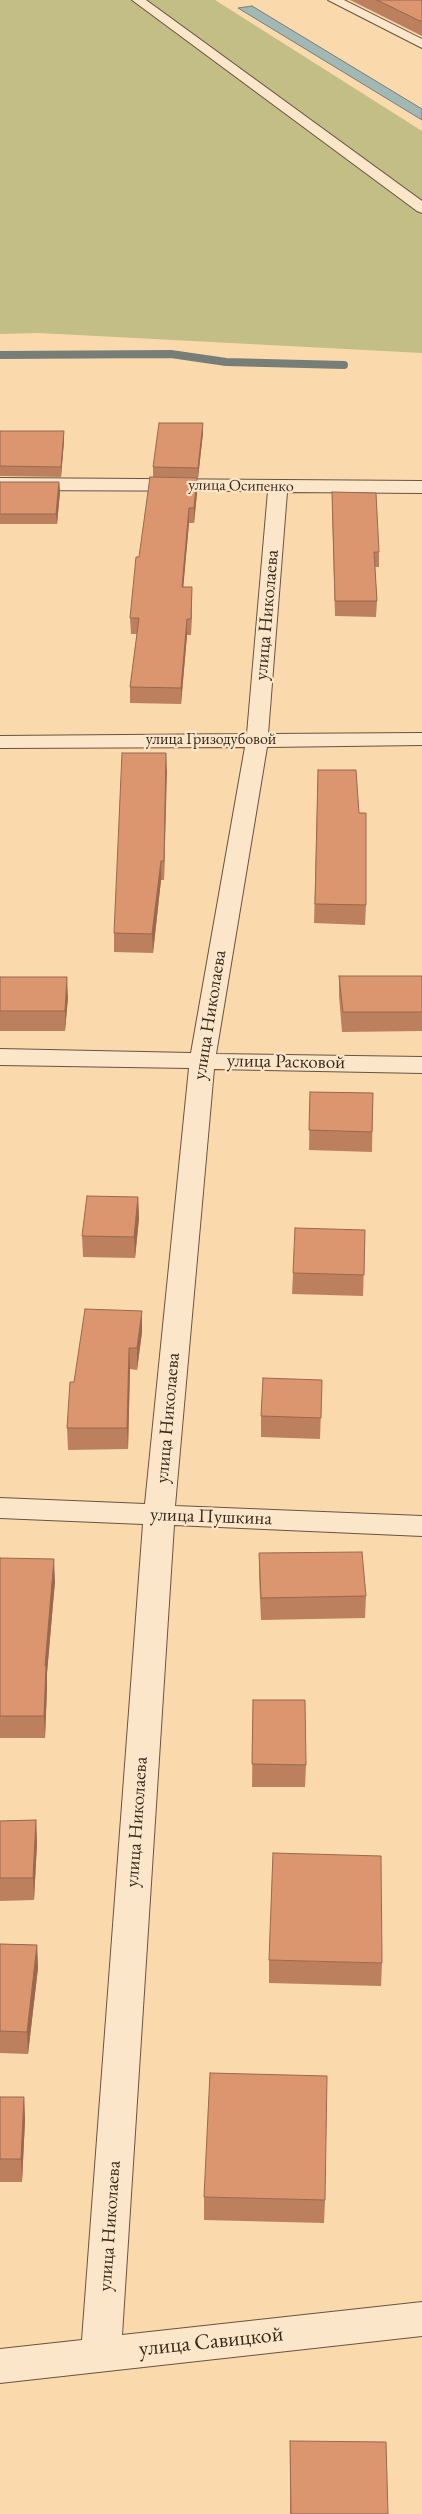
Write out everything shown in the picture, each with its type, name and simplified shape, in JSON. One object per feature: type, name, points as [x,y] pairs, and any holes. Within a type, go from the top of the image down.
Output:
[{"type":"street","points":[[138,0],[422,208]]},
{"type":"street","points":[[334,0],[422,44]]},
{"type":"street","name":"улица Осипенко","points":[[0,484],[422,487]]},
{"type":"street","name":"улица Николаева","points":[[101,2354],[159,1514],[202,1061],[257,740],[278,486]]},
{"type":"street","name":"улица Гризодубовой","points":[[0,742],[422,739]]},
{"type":"street","name":"улица Расковой","points":[[0,1056],[422,1065]]},
{"type":"street","name":"улица Пушкина","points":[[0,1508],[422,1526]]},
{"type":"street","name":"улица Савицкой","points":[[0,2366],[422,2319]]},
{"type":"shaded area","points":[[0,0],[215,0],[422,131],[422,353],[39,333],[0,334]]},
{"type":"water","points":[[252,6],[422,109],[422,120],[238,8]]},
{"type":"building","points":[[377,0],[422,0],[422,22]]},
{"type":"building","points":[[159,423],[203,423],[198,468],[153,467]]},
{"type":"building","points":[[0,431],[64,431],[61,467],[0,466]]},
{"type":"building","points":[[150,477],[197,478],[194,508],[189,508],[182,587],[192,587],[191,619],[187,619],[181,688],[130,687],[139,618],[130,618],[136,557],[139,557]]},
{"type":"building","points":[[0,482],[59,482],[56,514],[0,514]]},
{"type":"building","points":[[332,492],[376,493],[379,552],[374,552],[377,601],[335,601]]},
{"type":"building","points":[[122,753],[166,753],[164,861],[161,861],[152,934],[114,933]]},
{"type":"building","points":[[318,770],[356,770],[359,813],[366,813],[366,905],[315,904]]},
{"type":"building","points":[[339,976],[422,976],[422,1012],[343,1012]]},
{"type":"building","points":[[0,977],[67,977],[65,1011],[0,1011]]},
{"type":"building","points":[[310,1092],[373,1093],[372,1132],[309,1130]]},
{"type":"building","points":[[87,1196],[138,1197],[134,1237],[82,1236]]},
{"type":"building","points":[[295,1228],[365,1230],[364,1275],[293,1273]]},
{"type":"building","points":[[85,1309],[142,1311],[137,1348],[129,1348],[127,1428],[67,1428],[70,1382],[74,1382]]},
{"type":"building","points":[[263,1378],[322,1380],[321,1418],[261,1416]]},
{"type":"building","points":[[362,1552],[366,1596],[261,1598],[259,1553]]},
{"type":"building","points":[[0,1558],[54,1559],[45,1666],[44,1716],[0,1716]]},
{"type":"building","points":[[253,1700],[305,1700],[306,1765],[252,1764]]},
{"type":"building","points":[[36,1820],[33,1878],[0,1878],[0,1821]]},
{"type":"building","points":[[273,1853],[381,1856],[382,1963],[269,1960]]},
{"type":"building","points":[[0,1944],[37,1945],[27,2032],[0,2031]]},
{"type":"building","points":[[210,2073],[327,2076],[325,2200],[204,2197]]},
{"type":"building","points":[[0,2097],[24,2097],[21,2159],[0,2159]]},
{"type":"building","points":[[290,2441],[386,2442],[388,2514],[291,2514]]},
{"type":"waterway","points":[[0,355],[171,354],[226,362],[344,365]]}]
